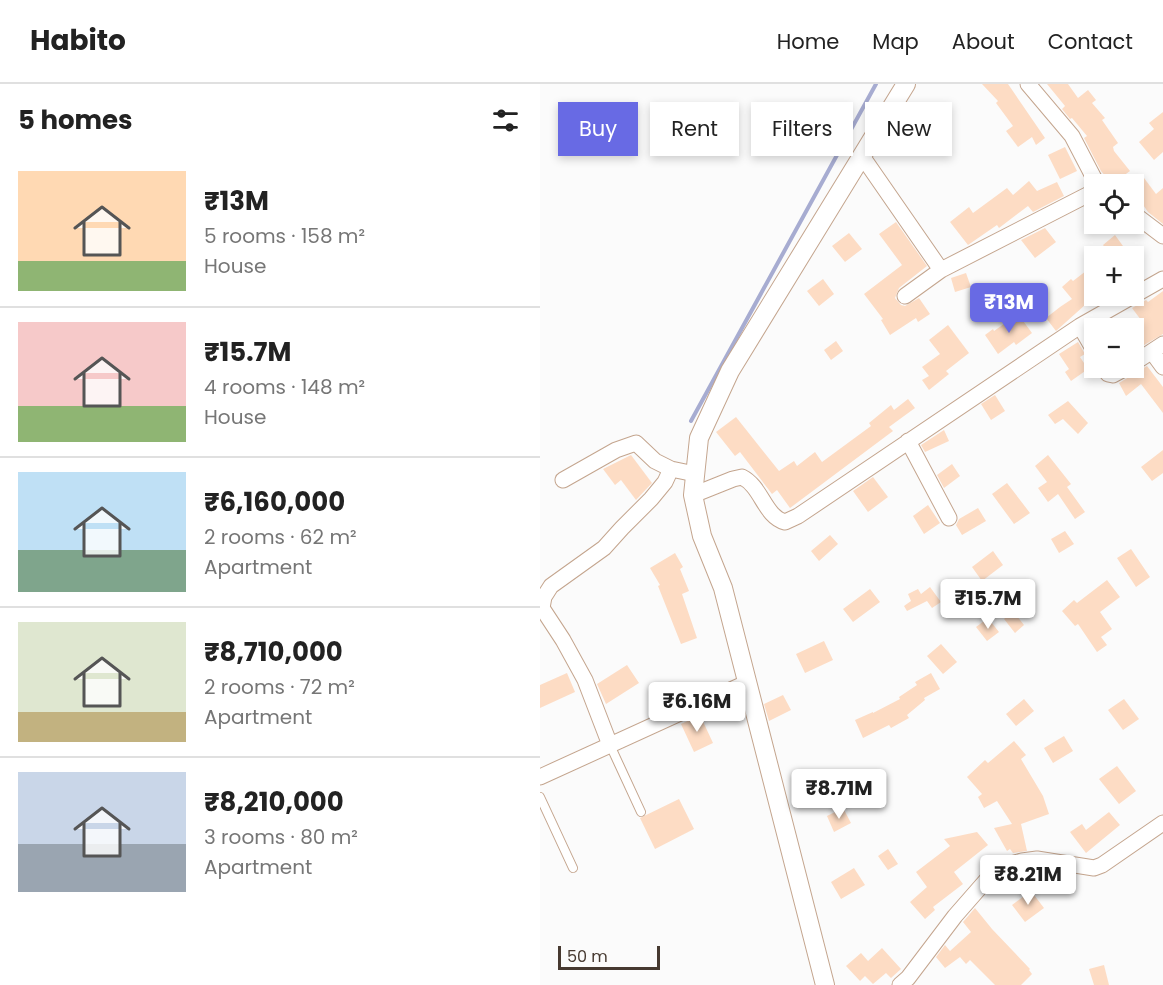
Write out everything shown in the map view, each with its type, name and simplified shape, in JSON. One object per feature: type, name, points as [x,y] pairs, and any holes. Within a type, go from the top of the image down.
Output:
[{"type":"street","points":[[825,985],[723,588],[702,536],[693,495],[699,438],[730,370],[906,84]]},
{"type":"street","points":[[1028,84],[1072,136],[1092,174]]},
{"type":"street","points":[[862,156],[941,270]]},
{"type":"street","points":[[906,296],[941,270],[1084,197]]},
{"type":"street","points":[[1144,222],[1163,236]]},
{"type":"street","points":[[693,495],[742,477],[754,486],[777,520],[785,522],[798,516],[1080,326],[1163,279]]},
{"type":"street","points":[[1080,326],[1084,333]]},
{"type":"street","points":[[1144,357],[1158,348],[1163,367]]},
{"type":"street","points":[[908,441],[950,518]]},
{"type":"street","points":[[563,480],[616,450],[636,443],[656,461],[671,469],[695,474]]},
{"type":"street","points":[[610,745],[585,680],[542,608],[542,602],[551,586],[604,548],[651,499],[665,482],[671,469]]},
{"type":"street","points":[[540,777],[746,683]]},
{"type":"street","points":[[900,985],[997,867],[1037,859],[1094,868],[1102,865],[1163,823]]},
{"type":"lane","points":[[610,745],[641,812]]},
{"type":"lane","points":[[540,797],[573,868]]},
{"type":"building","points":[[982,84],[1008,84],[1045,138],[1036,145],[1032,137],[1018,147],[1006,131],[1013,126],[996,103],[998,101]]},
{"type":"building","points":[[1047,84],[1068,84],[1078,98],[1088,90],[1096,100],[1092,103],[1105,118],[1102,120],[1118,143],[1113,147],[1114,151],[1130,171],[1126,174],[1104,174],[1084,138],[1087,136],[1062,109],[1065,106]]},
{"type":"building","points":[[1163,112],[1163,152],[1154,160],[1139,142],[1154,129],[1149,123]]},
{"type":"building","points":[[1065,147],[1077,171],[1060,179],[1048,155]]},
{"type":"building","points":[[1144,178],[1156,194],[1163,188],[1163,224],[1144,206]]},
{"type":"building","points":[[1029,181],[1037,191],[1057,182],[1064,196],[1033,212],[1028,206],[999,228],[997,225],[968,245],[950,222],[969,207],[973,213],[1007,188],[1013,195]]},
{"type":"building","points":[[896,222],[927,266],[899,288],[895,298],[905,306],[919,298],[930,314],[918,322],[916,318],[890,335],[881,320],[883,319],[864,294],[902,265],[879,234]]},
{"type":"building","points":[[1045,228],[1056,242],[1035,258],[1021,240]]},
{"type":"building","points":[[849,233],[862,249],[845,262],[832,246]]},
{"type":"building","points":[[1115,235],[1123,246],[1104,246]]},
{"type":"building","points":[[1084,272],[1084,306],[1056,331],[1046,318],[1072,299],[1062,287],[1071,279],[1073,281]]},
{"type":"building","points":[[966,273],[971,287],[955,292],[951,278]]},
{"type":"building","points":[[823,279],[834,294],[819,306],[807,291]]},
{"type":"building","points":[[1163,291],[1163,334],[1144,345],[1144,318],[1140,318],[1132,308],[1144,306],[1146,300],[1148,302]]},
{"type":"building","points":[[1018,314],[1032,333],[1016,345],[1014,342],[998,354],[985,335]]},
{"type":"building","points":[[948,325],[969,353],[946,371],[949,374],[929,390],[922,380],[929,376],[922,367],[940,354],[929,340]]},
{"type":"building","points":[[836,341],[843,351],[831,360],[824,350]]},
{"type":"building","points":[[1078,342],[1084,352],[1080,357],[1084,363],[1084,372],[1071,381],[1065,372],[1069,369],[1059,354]]},
{"type":"building","points":[[1147,366],[1163,387],[1163,413],[1141,384],[1126,396],[1119,383],[1127,378],[1144,378],[1144,368]]},
{"type":"building","points":[[995,395],[1005,411],[991,420],[981,404]]},
{"type":"building","points":[[908,399],[915,408],[889,427],[893,431],[790,508],[777,490],[772,494],[740,452],[735,456],[716,432],[736,417],[779,471],[794,461],[797,466],[815,452],[822,462],[871,426],[869,423],[891,405],[894,410]]},
{"type":"building","points":[[1068,401],[1088,423],[1078,434],[1063,419],[1055,424],[1048,415]]},
{"type":"building","points":[[944,430],[949,441],[925,452],[921,445]]},
{"type":"building","points":[[1163,450],[1163,473],[1152,481],[1141,467]]},
{"type":"building","points":[[631,455],[652,483],[636,500],[621,480],[615,485],[603,469]]},
{"type":"building","points":[[1048,455],[1071,484],[1067,487],[1085,512],[1075,519],[1058,494],[1048,502],[1038,488],[1047,482],[1035,466]]},
{"type":"building","points":[[952,464],[960,476],[944,488],[937,475]]},
{"type":"building","points":[[873,477],[888,497],[868,512],[853,491]]},
{"type":"building","points":[[1007,483],[1030,513],[1014,524],[992,494]]},
{"type":"building","points":[[928,505],[940,523],[924,534],[913,516]]},
{"type":"building","points":[[978,508],[986,521],[962,535],[956,525],[959,519]]},
{"type":"building","points":[[1065,531],[1074,544],[1059,553],[1051,539]]},
{"type":"building","points":[[830,535],[838,544],[819,561],[811,551]]},
{"type":"building","points":[[1131,549],[1150,577],[1136,587],[1117,558]]},
{"type":"building","points":[[993,551],[1003,565],[982,581],[972,567]]},
{"type":"building","points":[[675,553],[683,567],[680,569],[689,591],[682,594],[697,638],[681,644],[658,586],[660,585],[650,568]]},
{"type":"building","points":[[1107,580],[1120,597],[1100,612],[1112,629],[1101,637],[1107,645],[1097,652],[1078,624],[1075,626],[1062,611],[1074,600],[1077,603]]},
{"type":"building","points":[[930,587],[941,602],[932,608],[927,601],[907,611],[904,606],[911,601],[908,594],[918,589],[921,594]]},
{"type":"building","points":[[870,589],[880,602],[853,622],[843,609]]},
{"type":"building","points":[[1013,611],[1024,625],[1015,633],[1004,619]]},
{"type":"building","points":[[988,618],[999,632],[987,641],[976,627]]},
{"type":"building","points":[[824,641],[833,660],[805,673],[796,654]]},
{"type":"building","points":[[941,644],[957,662],[943,674],[927,656]]},
{"type":"building","points":[[627,665],[639,683],[606,704],[597,684]]},
{"type":"building","points":[[567,673],[575,692],[540,708],[540,685]]},
{"type":"building","points":[[931,673],[940,689],[924,698],[925,700],[907,715],[909,718],[891,728],[889,725],[863,738],[855,720],[900,699],[899,697],[917,685],[915,682]]},
{"type":"building","points":[[783,695],[791,710],[769,721],[764,704]]},
{"type":"building","points":[[1024,699],[1034,711],[1016,726],[1006,714]]},
{"type":"building","points":[[1124,699],[1139,719],[1123,730],[1108,710]]},
{"type":"building","points":[[700,715],[713,743],[694,752],[681,724]]},
{"type":"building","points":[[1064,736],[1073,751],[1053,763],[1044,748]]},
{"type":"building","points":[[1014,741],[1026,755],[1021,759],[1043,796],[1049,814],[1021,824],[1027,851],[1013,853],[1010,849],[1007,851],[994,828],[1012,824],[997,801],[984,808],[978,797],[982,794],[967,777],[985,760],[988,763]]},
{"type":"building","points":[[1117,766],[1136,791],[1119,804],[1099,779]]},
{"type":"building","points":[[679,799],[694,829],[655,849],[640,818]]},
{"type":"building","points":[[843,808],[851,823],[834,832],[827,816]]},
{"type":"building","points":[[1109,812],[1120,825],[1086,853],[1070,832],[1082,824],[1086,830]]},
{"type":"building","points":[[977,832],[988,845],[954,872],[963,884],[933,907],[935,910],[925,919],[910,902],[927,887],[916,872],[950,846],[944,839]]},
{"type":"building","points":[[888,849],[898,864],[888,870],[878,856]]},
{"type":"building","points":[[854,868],[865,885],[841,899],[831,882]]},
{"type":"building","points":[[1031,891],[1044,908],[1025,922],[1012,905]]},
{"type":"building","points":[[975,908],[1030,969],[1032,974],[1021,985],[995,985],[970,960],[966,964],[960,957],[945,968],[936,957],[945,945],[950,951],[971,932],[963,922]]},
{"type":"building","points":[[882,948],[901,969],[891,978],[886,973],[873,984],[865,976],[860,981],[846,966],[861,953],[868,961]]},
{"type":"building","points":[[1104,965],[1109,985],[1094,985],[1089,969]]},
{"type":"waterway","points":[[691,421],[876,84]]}]
